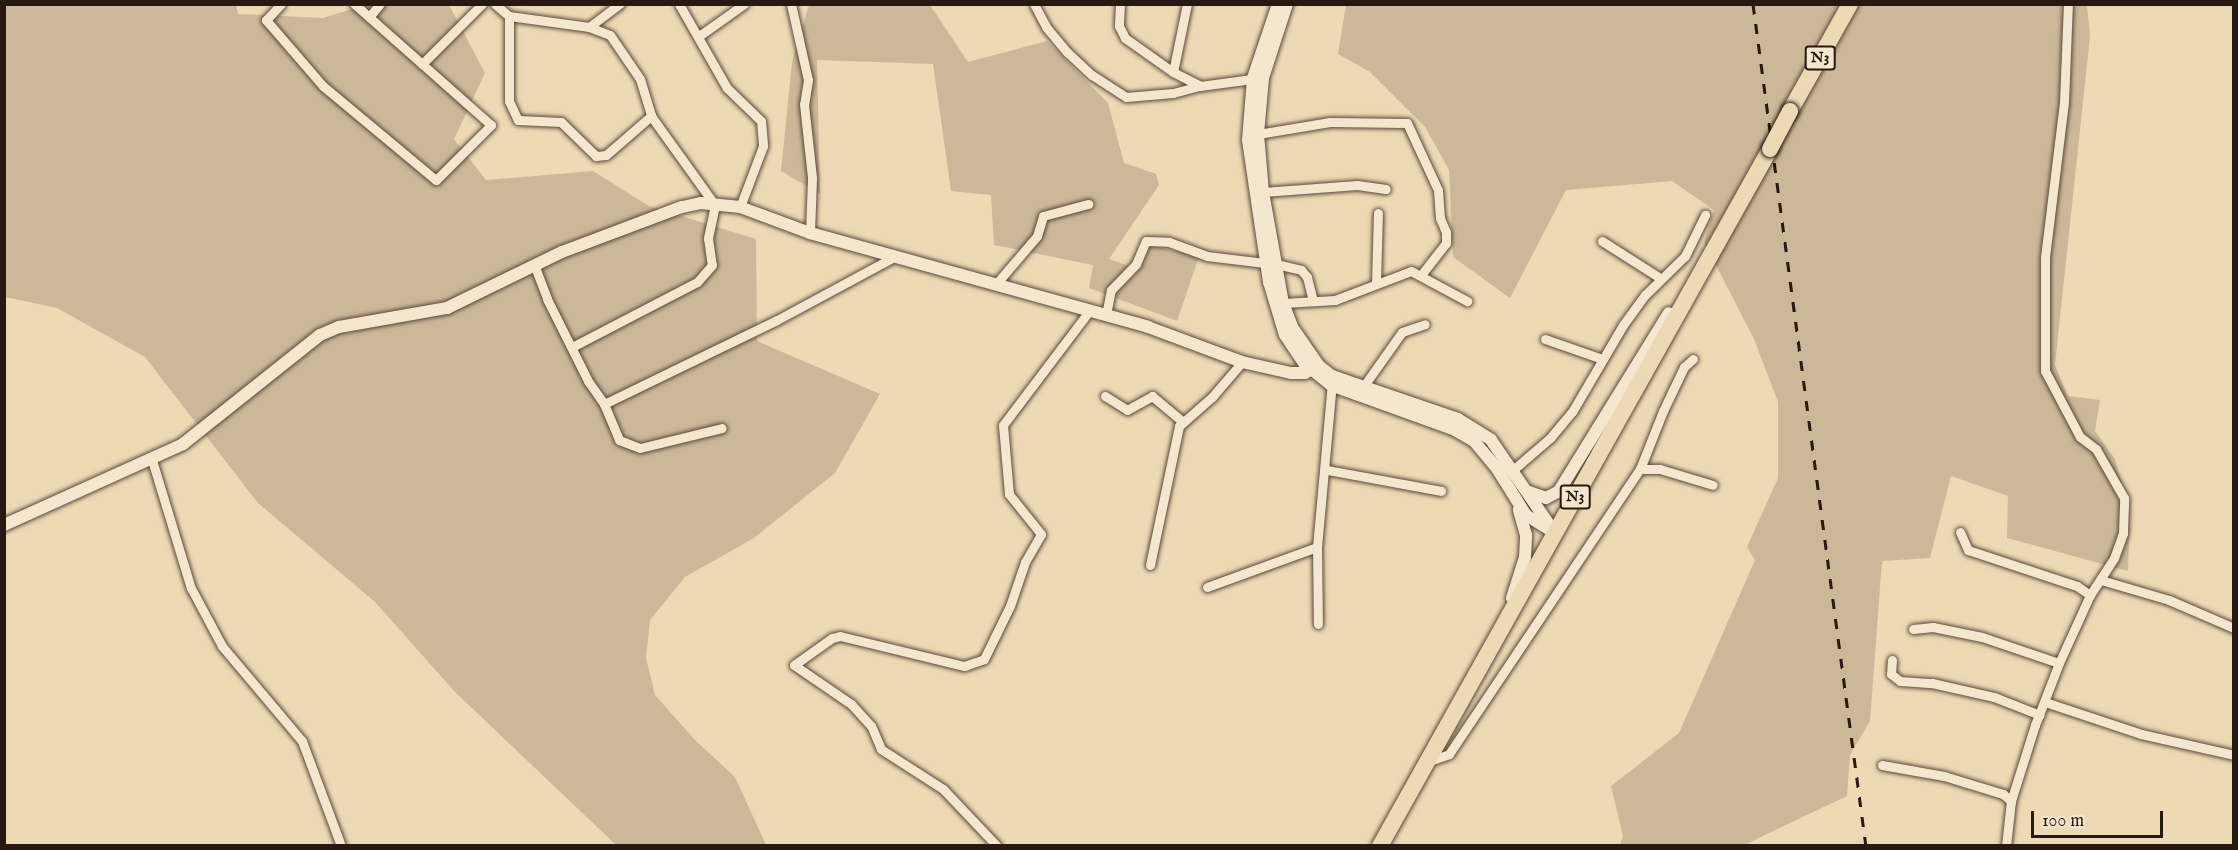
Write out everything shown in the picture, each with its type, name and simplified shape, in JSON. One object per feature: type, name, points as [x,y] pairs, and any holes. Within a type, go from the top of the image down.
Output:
[{"type":"highway","name":"N3","points":[[1380,846],[1850,4]]},
{"type":"street","points":[[281,4],[266,20],[323,86],[436,180],[491,125],[354,4]]},
{"type":"street","points":[[369,16],[380,4]]},
{"type":"street","points":[[422,64],[482,4]]},
{"type":"street","points":[[495,4],[509,16],[589,27],[609,35],[626,56],[640,79],[651,116],[715,205],[708,238],[712,265],[697,282],[572,347]]},
{"type":"street","points":[[589,27],[620,4]]},
{"type":"street","points":[[679,4],[727,88],[761,121],[763,146],[740,207]]},
{"type":"street","points":[[699,36],[744,4]]},
{"type":"street","points":[[791,4],[808,80],[804,104],[812,178],[810,233]]},
{"type":"street","points":[[1034,4],[1046,27],[1067,52],[1092,75],[1126,97],[1173,93],[1200,86],[1258,78]]},
{"type":"street","points":[[1120,4],[1119,26],[1125,38],[1173,72],[1200,86]]},
{"type":"street","points":[[1173,72],[1188,4]]},
{"type":"street","points":[[1278,4],[1258,78],[1248,140],[1285,335],[1315,369],[1332,381],[1455,430],[1474,441],[1496,467],[1516,500],[1539,527],[1555,533]]},
{"type":"street","points":[[1287,4],[1258,78],[1258,134],[1271,264],[1292,327],[1315,369]]},
{"type":"street","points":[[2006,846],[2011,801],[2059,663],[2122,533],[2124,498],[2096,449],[2080,437],[2045,371],[2045,257],[2064,102],[2068,4]]},
{"type":"street","points":[[509,16],[509,101],[518,120],[561,122],[596,156],[606,155],[651,116]]},
{"type":"street","points":[[1258,134],[1330,122],[1407,123],[1438,190],[1440,218],[1446,232],[1446,243],[1422,274]]},
{"type":"street","points":[[1263,192],[1357,185],[1386,189]]},
{"type":"street","points":[[996,284],[1036,236],[1043,216],[1088,204]]},
{"type":"street","points":[[4,525],[152,460],[200,433],[320,335],[339,327],[447,308],[536,267],[562,252],[682,207],[715,205],[740,207],[810,233],[1090,310],[1242,362],[1291,373],[1315,369]]},
{"type":"street","points":[[1376,283],[1378,213]]},
{"type":"street","points":[[1514,468],[1563,423],[1623,325],[1660,278],[1685,256],[1705,215]]},
{"type":"street","points":[[1529,492],[1546,498],[1567,480],[1722,232]]},
{"type":"street","points":[[1106,315],[1111,291],[1136,264],[1146,241],[1169,242],[1207,256],[1301,270],[1307,277],[1313,301]]},
{"type":"street","points":[[1602,241],[1660,278]]},
{"type":"street","points":[[604,404],[777,320],[894,256]]},
{"type":"street","points":[[536,267],[546,298],[588,381],[604,404],[619,440],[640,448],[722,428]]},
{"type":"street","points":[[1283,303],[1335,300],[1402,272],[1422,274],[1467,301]]},
{"type":"street","points":[[997,846],[943,789],[881,749],[871,726],[851,704],[794,665],[832,638],[840,636],[964,666],[984,659],[1010,606],[1025,562],[1041,534],[1009,494],[1004,425],[1090,310]]},
{"type":"street","points":[[1363,387],[1402,332],[1425,324]]},
{"type":"street","points":[[1545,339],[1602,359]]},
{"type":"street","points":[[1427,762],[1449,754],[1640,470],[1663,411],[1684,367],[1693,359]]},
{"type":"street","points":[[1150,564],[1163,516],[1171,452],[1182,421],[1212,397],[1242,362]]},
{"type":"street","points":[[1332,381],[1363,387],[1476,428],[1491,440],[1514,468],[1555,533]]},
{"type":"street","points":[[1318,624],[1317,547],[1327,470],[1332,381]]},
{"type":"street","points":[[1105,396],[1131,410],[1152,396],[1182,421]]},
{"type":"street","points":[[152,460],[201,607],[222,646],[302,741],[341,846]]},
{"type":"street","points":[[1327,470],[1441,491]]},
{"type":"street","points":[[1640,470],[1660,470],[1713,484]]},
{"type":"street","points":[[1487,655],[1525,557],[1526,535],[1516,500]]},
{"type":"street","points":[[1960,532],[1968,550],[2077,586],[2090,595]]},
{"type":"street","points":[[1207,587],[1317,547]]},
{"type":"street","points":[[2101,580],[2169,600],[2234,628]]},
{"type":"street","points":[[1913,629],[1933,627],[1982,637],[2059,663]]},
{"type":"street","points":[[1892,660],[1891,674],[1900,681],[1932,683],[1994,697],[2040,715]]},
{"type":"street","points":[[2045,702],[2141,734],[2234,755]]},
{"type":"street","points":[[1882,765],[1944,776],[2003,794],[2011,801]]},
{"type":"shaded area","points":[[236,4],[238,14],[323,18],[365,5],[449,5],[485,73],[454,139],[486,180],[593,171],[649,206],[756,239],[757,341],[880,394],[835,473],[754,538],[685,577],[650,620],[646,658],[655,695],[695,740],[735,777],[766,845],[616,845],[455,692],[375,602],[258,503],[145,357],[57,308],[5,297],[4,5]]},
{"type":"shaded area","points":[[809,5],[930,5],[968,62],[1047,41],[1108,103],[1124,163],[1156,174],[1159,185],[1109,259],[1138,269],[1146,244],[1199,257],[1177,321],[1089,288],[1093,265],[994,245],[991,195],[951,191],[933,64],[817,60],[820,194],[781,171],[792,62]]},
{"type":"shaded area","points":[[1346,5],[2087,5],[2090,36],[2055,365],[2068,396],[2100,400],[2095,431],[2115,459],[2130,513],[2128,571],[2007,538],[2008,496],[1951,476],[1930,558],[1882,561],[1870,721],[1850,755],[1847,796],[1744,845],[1620,845],[1623,836],[1611,786],[1679,733],[1755,560],[1747,547],[1778,478],[1778,402],[1754,339],[1704,242],[1714,210],[1672,181],[1566,190],[1510,298],[1453,257],[1449,170],[1425,127],[1370,72],[1338,54]]},
{"type":"railway","points":[[1753,4],[1866,846]]}]
